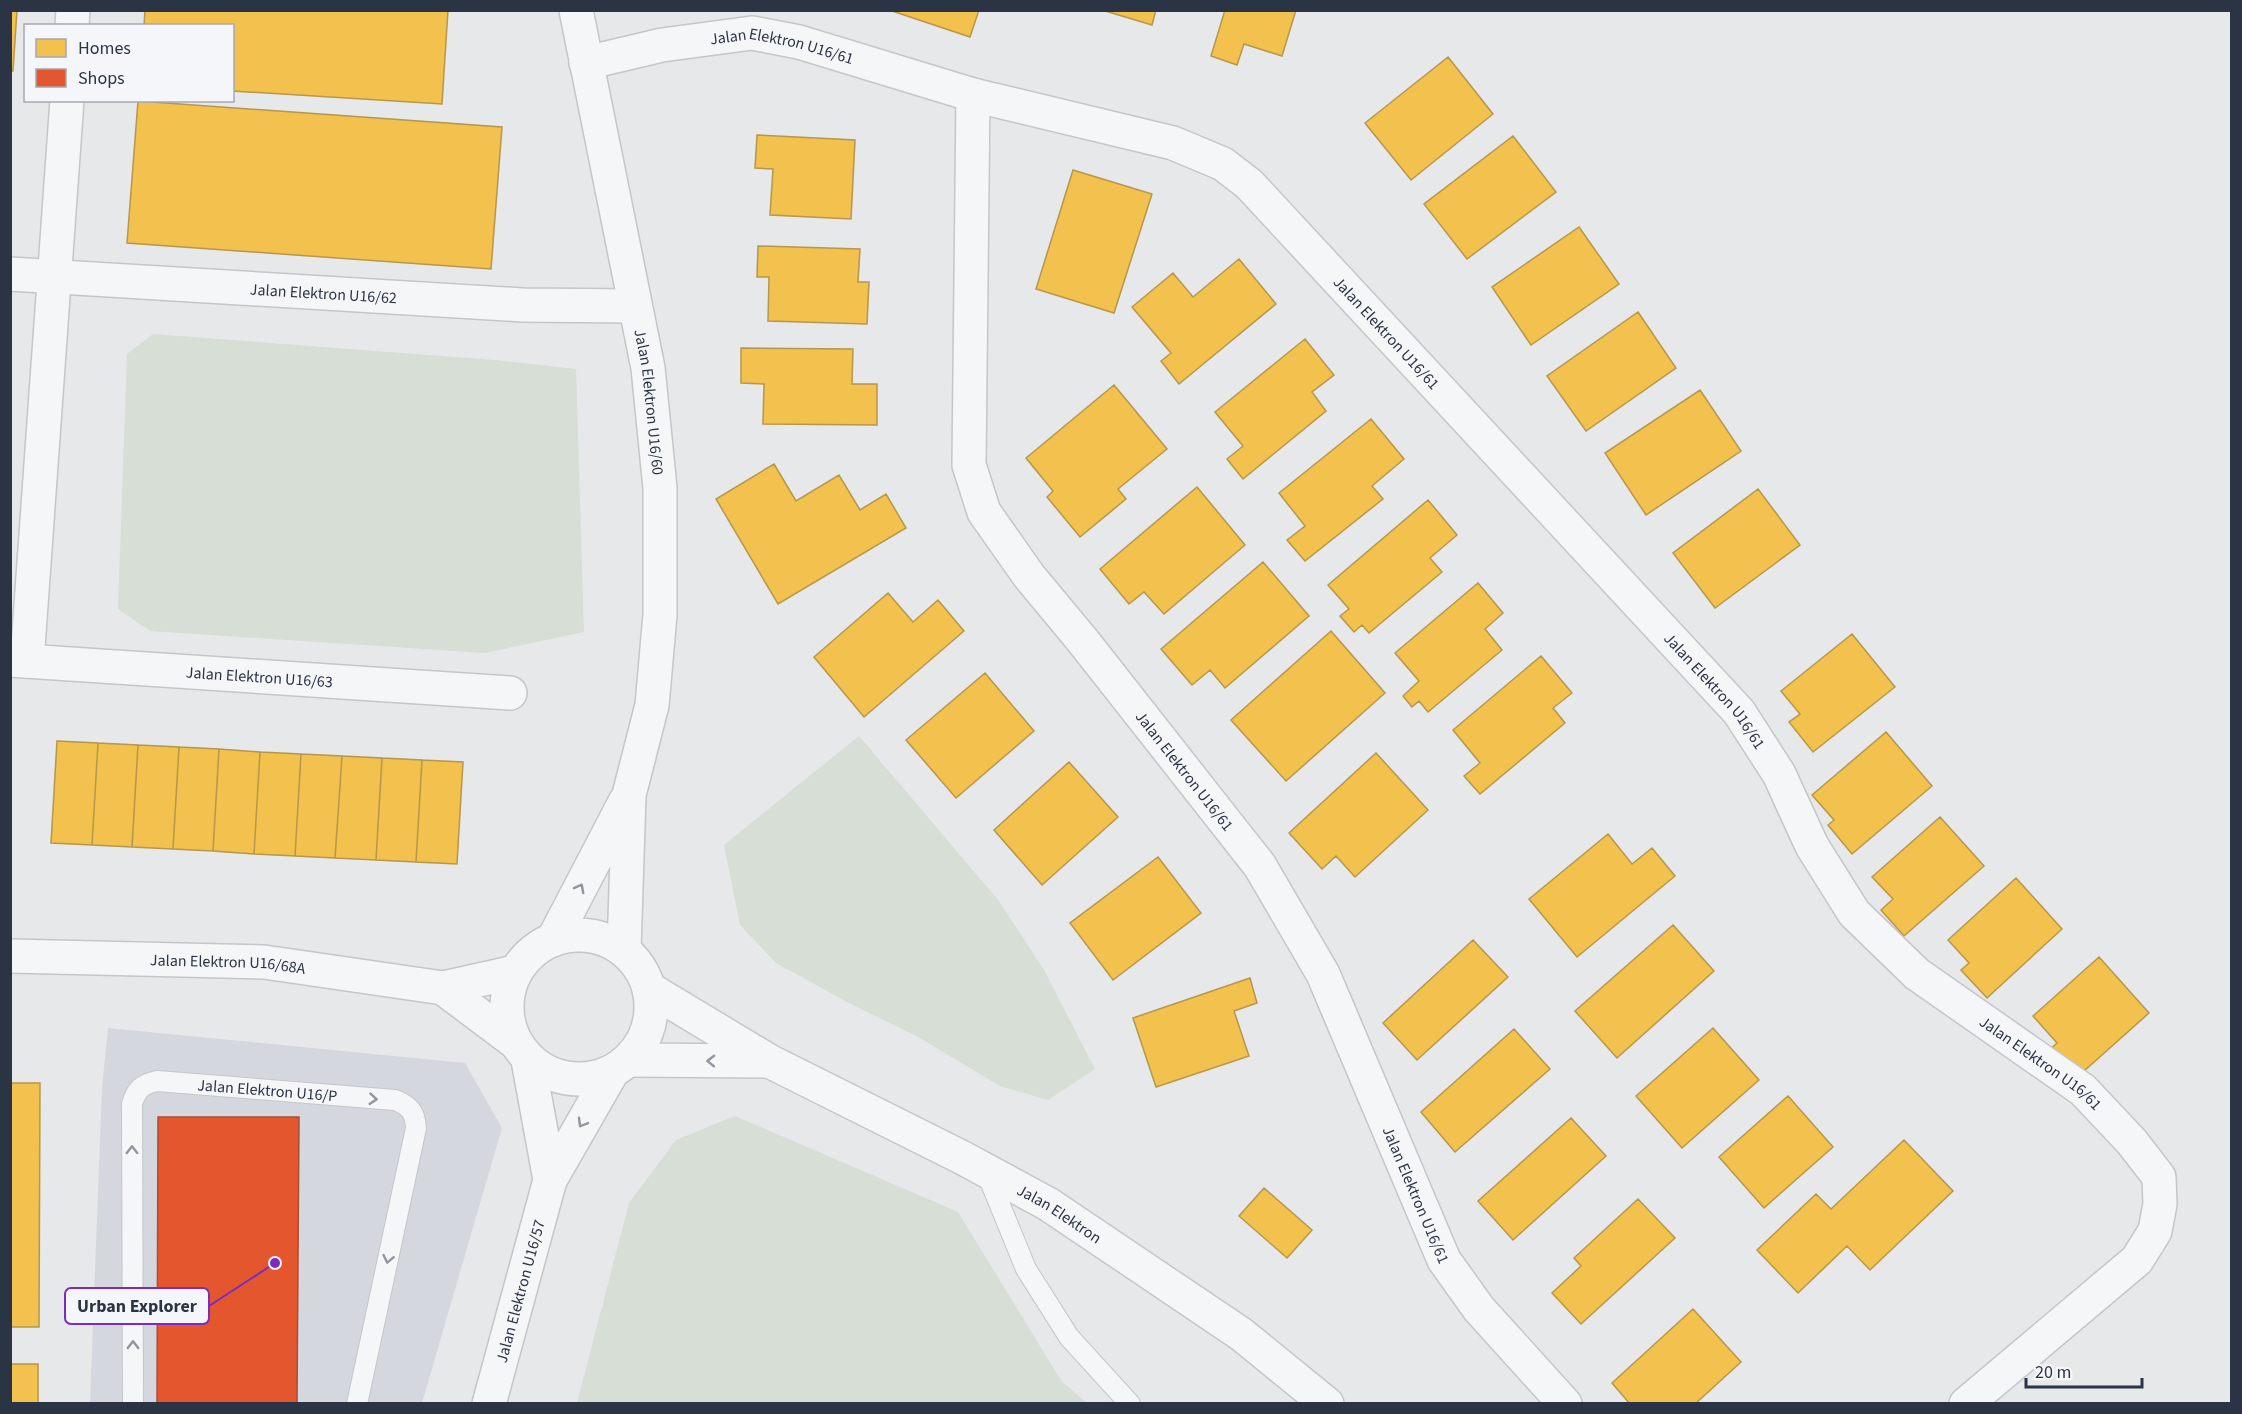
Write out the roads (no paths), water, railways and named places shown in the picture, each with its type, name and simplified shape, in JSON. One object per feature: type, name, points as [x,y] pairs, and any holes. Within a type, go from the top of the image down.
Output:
[{"type":"street","name":"Jalan Elektron U16/60","points":[[576,10],[648,368],[660,488],[660,615],[652,705],[629,795]]},
{"type":"street","name":"Jalan Elektron U16/61","points":[[586,63],[662,45],[752,33],[799,42],[972,95],[1173,143],[1223,164],[1249,184],[1739,712],[1779,774],[1812,846],[1854,912],[1917,974],[2083,1090],[2132,1142],[2159,1177],[2160,1204],[2155,1231],[2137,1260],[1966,1404]]},
{"type":"street","name":"Jalan Elektron U16/61","points":[[972,95],[969,465],[984,512],[1029,576],[1083,640],[1260,866],[1323,974],[1444,1260],[1479,1309],[1565,1404]]},
{"type":"street","points":[[19,661],[54,276],[67,102]]},
{"type":"street","name":"Jalan Elektron U16/62","points":[[10,274],[523,305],[635,306]]},
{"type":"street","name":"Jalan Elektron U16/63","points":[[19,661],[510,693]]},
{"type":"street","points":[[553,940],[629,795]]},
{"type":"street","points":[[624,950],[629,795]]},
{"type":"street","points":[[571,935],[590,935],[608,940],[624,950],[641,968],[651,990],[652,1015],[645,1039],[621,1066],[590,1079],[568,1079],[547,1072],[522,1051],[507,1020],[507,995],[515,972],[532,953],[553,940],[571,935]]},
{"type":"street","name":"Jalan Elektron U16/68A","points":[[10,956],[264,962],[443,988],[515,972]]},
{"type":"street","name":"Jalan Elektron U16/68A","points":[[443,988],[522,1051]]},
{"type":"street","name":"Jalan Elektron","points":[[651,990],[769,1061],[1048,1204],[1241,1334],[1327,1404]]},
{"type":"street","name":"Jalan Elektron U16/57","points":[[522,1051],[550,1180]]},
{"type":"street","name":"Jalan Elektron","points":[[621,1066],[769,1061]]},
{"type":"street","name":"Jalan Elektron U16/57","points":[[489,1404],[550,1180],[621,1066]]},
{"type":"lane","name":"Jalan Elektron U16/P","points":[[133,1404],[132,1104],[136,1092],[144,1084],[157,1081],[395,1100],[407,1105],[415,1115],[416,1128],[357,1404]]},
{"type":"lane","points":[[985,1170],[1026,1269],[1070,1337],[1130,1404]]},
{"type":"place","name":"Urban Explorer","points":[[275,1263]]}]
